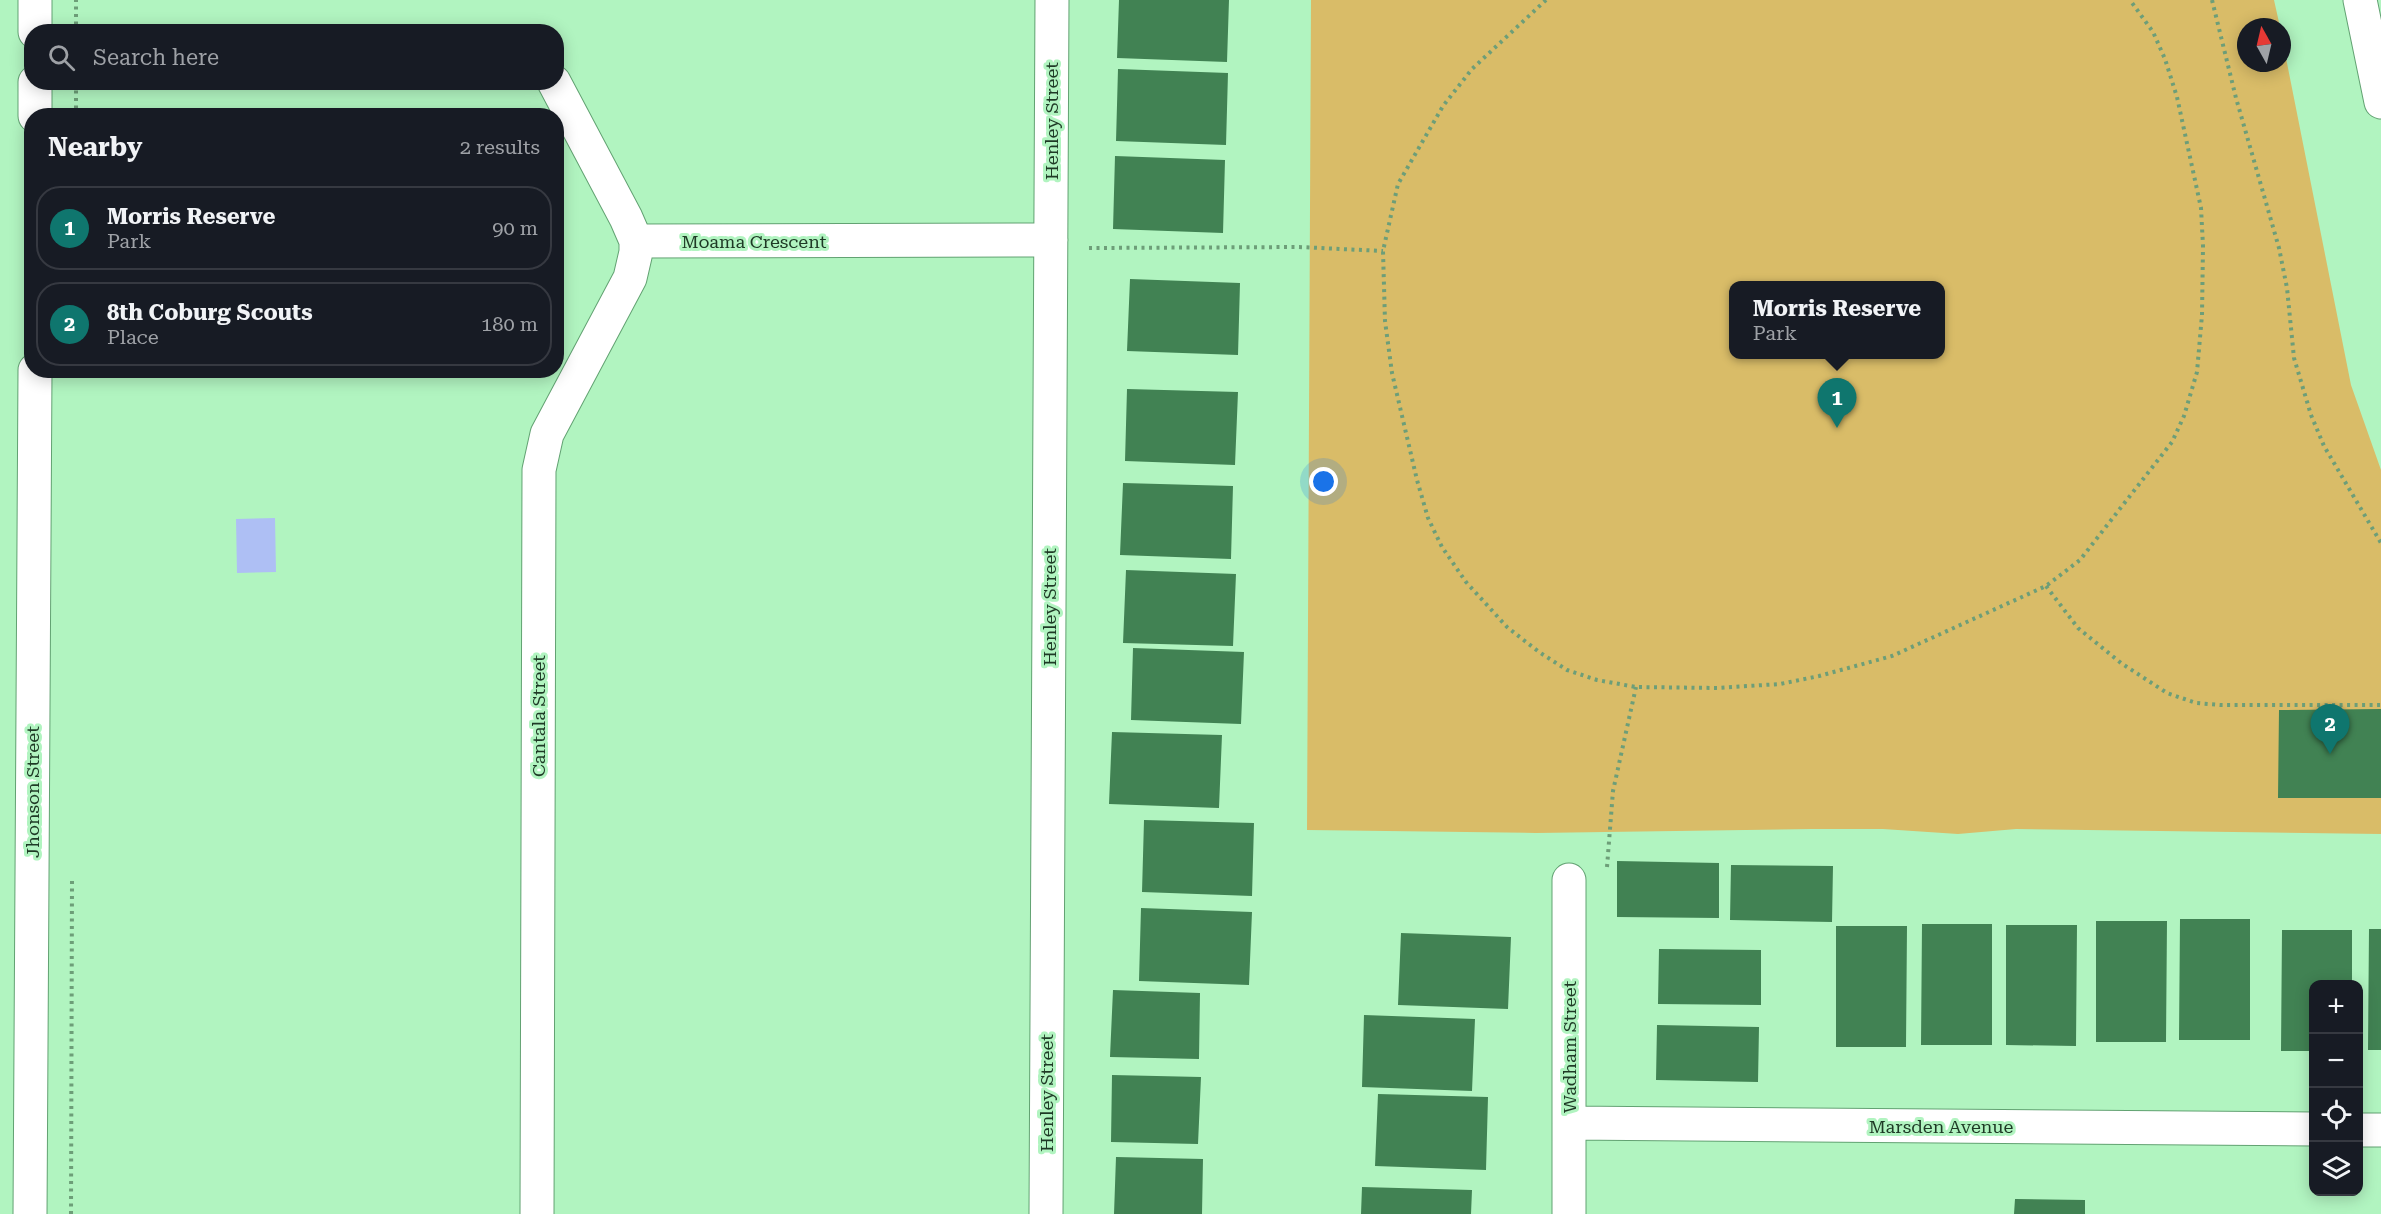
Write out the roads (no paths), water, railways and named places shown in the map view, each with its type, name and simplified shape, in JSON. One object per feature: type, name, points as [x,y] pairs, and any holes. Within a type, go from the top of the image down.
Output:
[{"type":"main road","points":[[35,0],[35,24]]},
{"type":"main road","name":"Henley Street","points":[[1046,1214],[1052,0]]},
{"type":"main road","points":[[2360,0],[2381,102]]},
{"type":"main road","points":[[35,90],[35,108]]},
{"type":"main road","points":[[558,90],[636,241]]},
{"type":"main road","name":"Moama Crescent","points":[[636,241],[1051,240]]},
{"type":"main road","name":"Cantala Street","points":[[537,1214],[539,470],[542,450],[551,425],[630,278],[636,241]]},
{"type":"main road","name":"Jhonson Street","points":[[30,1214],[34,378]]},
{"type":"main road","name":"Wadham Street","points":[[1569,880],[1569,1214]]},
{"type":"main road","name":"Marsden Avenue","points":[[1569,1123],[2309,1129]]},
{"type":"main road","points":[[2363,1130],[2381,1130]]},
{"type":"water","points":[[275,518],[276,572],[237,573],[236,519]]},
{"type":"place","name":"Morris Reserve","points":[[1837,428]]},
{"type":"place","name":"8th Coburg Scouts","points":[[2330,754]]}]
